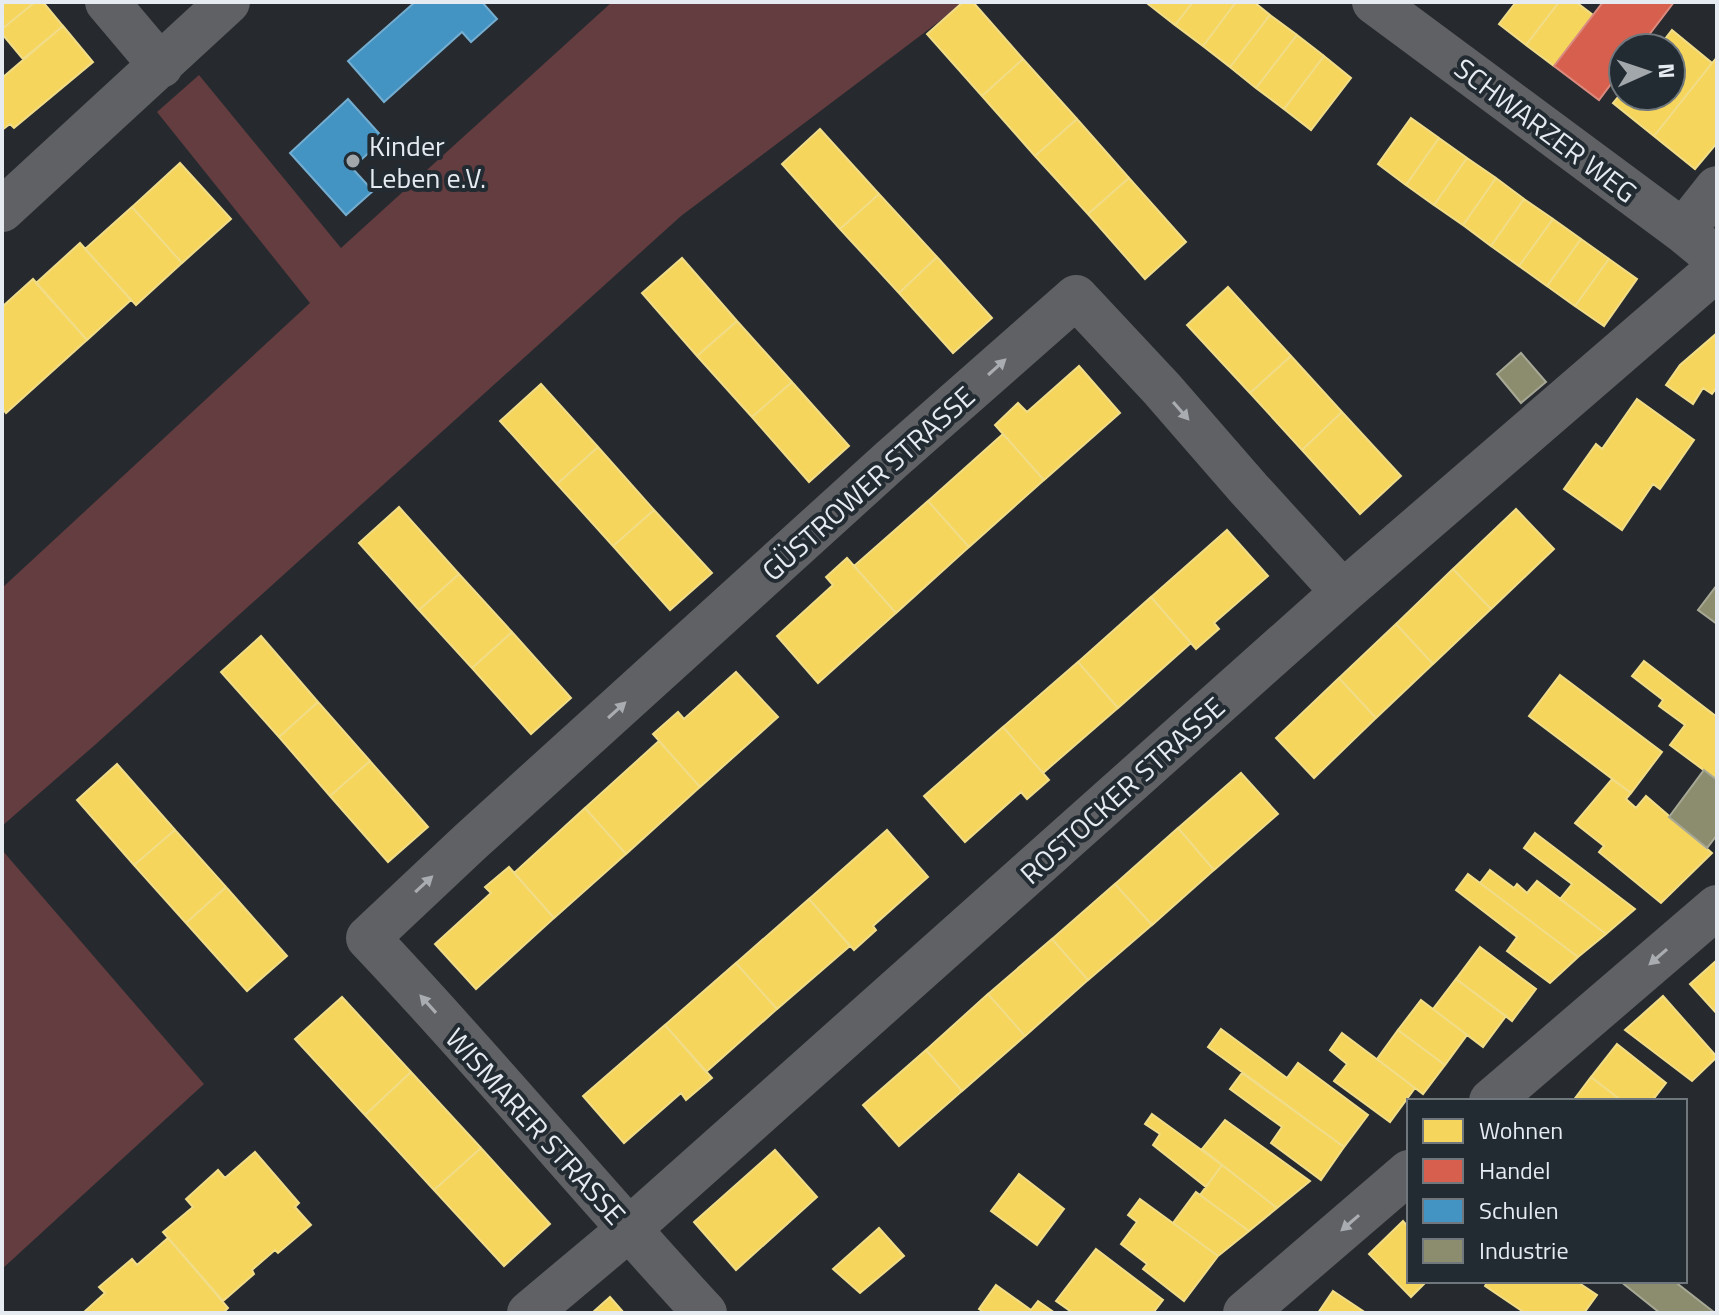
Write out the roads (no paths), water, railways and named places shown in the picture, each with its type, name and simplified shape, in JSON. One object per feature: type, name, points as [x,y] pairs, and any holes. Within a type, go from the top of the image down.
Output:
[{"type":"street","points":[[107,2],[161,66]]},
{"type":"street","points":[[2,210],[228,2]]},
{"type":"street","name":"SCHWARZER WEG","points":[[1374,2],[1717,259]]},
{"type":"street","points":[[1683,231],[1717,188]]},
{"type":"street","name":"ROSTOCKER STRASSE","points":[[529,1313],[628,1230],[1343,592],[1717,269]]},
{"type":"street","name":"GÜSTROWER STRASSE","points":[[368,938],[869,480],[1076,297],[1343,592]]},
{"type":"street","points":[[1493,1099],[1717,907]]},
{"type":"street","name":"WISMARER STRASSE","points":[[368,938],[705,1313]]},
{"type":"street","points":[[1245,1313],[1407,1174]]},
{"type":"place","name":"Kinder Leben e.V.","points":[[353,161]]}]
